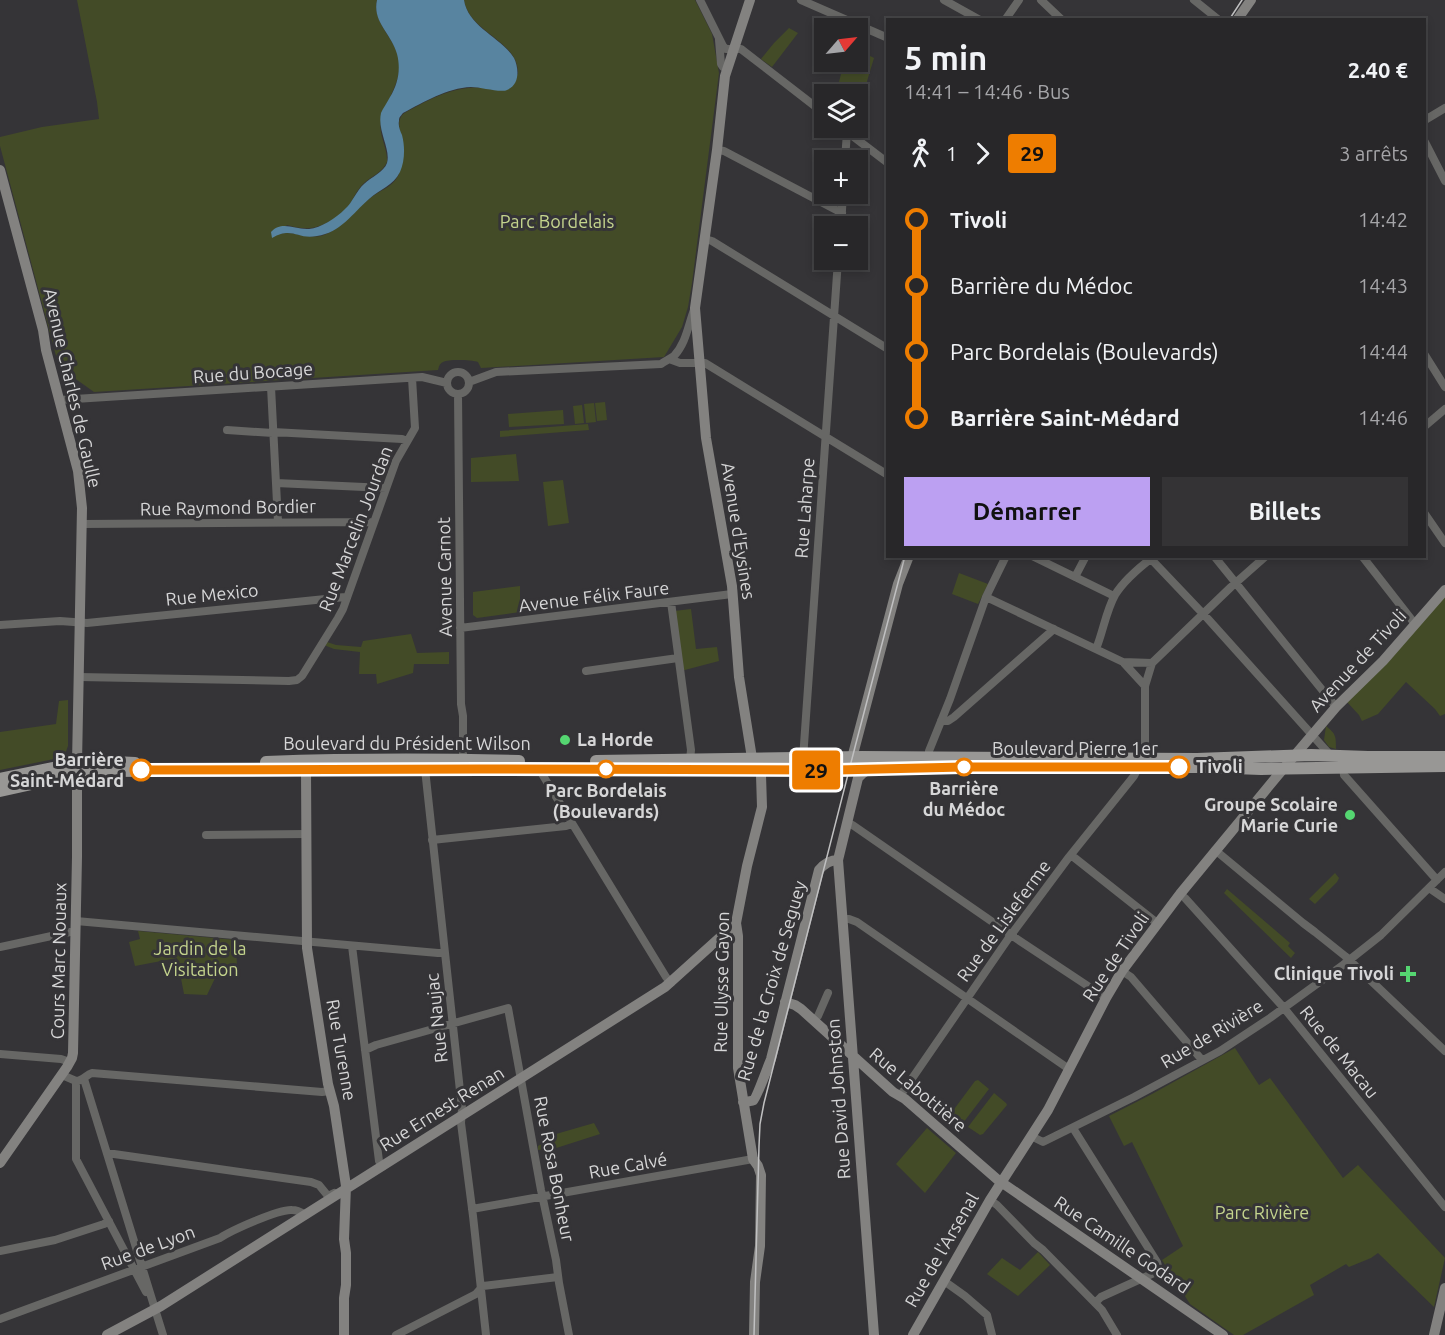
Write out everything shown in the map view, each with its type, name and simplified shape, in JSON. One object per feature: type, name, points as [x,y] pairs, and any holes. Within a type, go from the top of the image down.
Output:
[{"type":"main road","name":"Boulevard Pierre 1er","points":[[856,769],[1141,763],[1294,755],[1445,757]]},
{"type":"main road","name":"Boulevard Pierre 1er","points":[[856,769],[929,757],[1261,768],[1445,766]]},
{"type":"main road","name":"Boulevard du Président Wilson","points":[[0,779],[77,768],[99,771],[425,769],[467,764],[536,761],[752,758],[803,759],[856,769]]},
{"type":"main road","name":"Boulevard du Président Wilson","points":[[0,790],[94,761],[254,763],[369,759],[539,769],[856,769]]},
{"type":"street","points":[[700,0],[718,39],[726,49],[741,49],[814,105]]},
{"type":"street","name":"Avenue d'Eysines","points":[[750,0],[723,84],[717,150],[695,308],[706,438],[732,594],[739,677],[752,758]]},
{"type":"street","points":[[801,0],[886,37]]},
{"type":"street","points":[[944,0],[976,18]]},
{"type":"street","points":[[1006,18],[1019,0]]},
{"type":"street","points":[[1041,0],[1060,18]]},
{"type":"street","points":[[1194,0],[1216,18]]},
{"type":"street","points":[[1238,18],[1251,0]]},
{"type":"street","points":[[718,39],[721,64],[727,68]]},
{"type":"street","points":[[1426,119],[1445,108]]},
{"type":"street","points":[[855,138],[886,161]]},
{"type":"street","points":[[1426,144],[1445,181]]},
{"type":"street","points":[[717,150],[724,151],[842,213]]},
{"type":"street","name":"Avenue Charles de Gaulle","points":[[0,170],[78,471],[82,524],[77,768]]},
{"type":"street","points":[[842,204],[842,216]]},
{"type":"street","points":[[705,239],[712,241],[886,348]]},
{"type":"street","name":"Rue Laharpe","points":[[803,759],[837,270]]},
{"type":"street","name":"Avenue d'Eysines","points":[[669,359],[680,348],[695,308]]},
{"type":"street","points":[[1426,357],[1445,387]]},
{"type":"street","points":[[469,382],[492,373],[661,364],[669,359],[680,363],[705,363],[886,474]]},
{"type":"street","points":[[458,372],[466,376],[469,382],[465,392],[458,394],[451,392],[447,386],[449,377],[458,372]]},
{"type":"street","name":"Rue du Bocage","points":[[59,400],[412,378],[428,378],[447,383]]},
{"type":"street","name":"Rue Marcelin Jourdan","points":[[79,677],[297,680],[302,676],[338,618],[398,456],[415,428],[412,378]]},
{"type":"street","points":[[271,387],[278,522]]},
{"type":"street","name":"Avenue Carnot","points":[[458,394],[461,704],[467,764]]},
{"type":"street","points":[[1426,425],[1445,410]]},
{"type":"street","points":[[227,430],[408,441]]},
{"type":"street","points":[[276,483],[386,489]]},
{"type":"street","points":[[1426,515],[1445,543]]},
{"type":"street","name":"Rue Raymond Bordier","points":[[82,524],[374,522]]},
{"type":"street","points":[[838,860],[898,584],[908,558]]},
{"type":"street","points":[[938,768],[931,761],[929,751],[968,651],[986,597],[1005,558]]},
{"type":"street","points":[[1036,558],[1114,596]]},
{"type":"street","points":[[1075,577],[1085,558]]},
{"type":"street","points":[[1096,649],[1114,596],[1128,579],[1153,558],[1331,756]]},
{"type":"street","points":[[1216,558],[1336,707]]},
{"type":"street","points":[[1141,763],[1145,686],[1152,663],[1264,558]]},
{"type":"street","points":[[1364,558],[1415,624]]},
{"type":"street","name":"Avenue de Tivoli","points":[[1284,767],[1336,707],[1383,660],[1445,590]]},
{"type":"street","name":"Avenue Félix Faure","points":[[460,628],[732,594]]},
{"type":"street","points":[[986,597],[1123,662],[1145,686]]},
{"type":"street","name":"Rue Mexico","points":[[0,625],[60,621],[87,623],[347,598]]},
{"type":"street","points":[[671,602],[691,750],[690,760]]},
{"type":"street","points":[[941,721],[948,721],[954,717],[1054,630]]},
{"type":"street","points":[[586,671],[678,658]]},
{"type":"street","points":[[1123,662],[1152,663]]},
{"type":"street","points":[[1294,755],[1300,767]]},
{"type":"street","points":[[673,769],[739,764],[752,758],[759,770]]},
{"type":"street","points":[[856,769],[912,758]]},
{"type":"street","points":[[306,770],[321,764],[369,759]]},
{"type":"street","name":"Rue de Lisleferme","points":[[900,1096],[1011,935],[1134,776],[1141,763]]},
{"type":"street","name":"Rue de Tivoli","points":[[1001,1183],[1048,1110],[1122,971],[1180,894],[1284,767]]},
{"type":"street","points":[[1343,767],[1344,775],[1437,880]]},
{"type":"street","points":[[0,785],[77,768]]},
{"type":"street","name":"Cours Marc Nouaux","points":[[0,1162],[72,1058],[76,933],[77,768]]},
{"type":"street","name":"Rue Naujac","points":[[425,769],[453,1024],[461,1123],[486,1335]]},
{"type":"street","points":[[539,769],[671,982]]},
{"type":"street","name":"Rue Turenne","points":[[306,770],[307,948],[346,1188],[344,1335]]},
{"type":"street","name":"Rue Ulysse Gayon","points":[[759,770],[762,782],[762,807]]},
{"type":"street","name":"Rue Ulysse Gayon","points":[[753,1159],[738,1068],[738,936],[736,923],[762,807],[770,777],[776,770]]},
{"type":"street","points":[[846,822],[1106,998]]},
{"type":"street","points":[[432,840],[572,824]]},
{"type":"street","points":[[206,835],[307,834]]},
{"type":"street","points":[[1215,850],[1349,960],[1445,1051]]},
{"type":"street","points":[[1071,855],[1157,923]]},
{"type":"street","name":"Rue David Johnston","points":[[838,860],[874,1335]]},
{"type":"street","name":"Rue de la Croix de Seguey","points":[[744,1102],[756,1098],[771,1059],[819,870],[830,861],[838,860]]},
{"type":"street","name":"Rue de Rivière","points":[[1031,1136],[1043,1142],[1228,1046],[1284,1008],[1381,935],[1445,872]]},
{"type":"street","points":[[1429,888],[1445,898]]},
{"type":"street","name":"Rue de Macau","points":[[1180,894],[1284,1008],[1445,1207]]},
{"type":"street","points":[[842,919],[857,922],[1069,1069]]},
{"type":"street","points":[[76,921],[445,953]]},
{"type":"street","name":"Rue Ernest Renan","points":[[107,1335],[156,1310],[671,982],[736,923]]},
{"type":"street","points":[[0,947],[70,932],[76,933]]},
{"type":"street","points":[[352,946],[379,1161],[382,1167]]},
{"type":"street","points":[[1122,971],[1131,977],[1202,1060]]},
{"type":"street","points":[[814,1020],[828,993]]},
{"type":"street","name":"Rue Labottière","points":[[785,1002],[801,1009],[1001,1183]]},
{"type":"street","name":"Rue Rosa Bonheur","points":[[453,1024],[508,1008],[569,1335]]},
{"type":"street","points":[[365,1050],[453,1024]]},
{"type":"street","points":[[0,1054],[61,1059],[70,1062]]},
{"type":"street","points":[[62,1075],[80,1080],[92,1073],[330,1091]]},
{"type":"street","points":[[80,1080],[108,1154],[139,1268],[156,1310],[163,1335]]},
{"type":"street","points":[[80,1080],[76,1159],[139,1268]]},
{"type":"street","points":[[1073,1128],[1158,1266],[1156,1272],[1101,1297],[1095,1302]]},
{"type":"street","points":[[108,1154],[311,1182],[319,1185],[329,1198]]},
{"type":"street","points":[[753,1159],[761,1175],[760,1246],[754,1335]]},
{"type":"street","name":"Rue Calvé","points":[[472,1209],[753,1159]]},
{"type":"street","name":"Rue de l'Arsenal","points":[[913,1335],[1001,1183]]},
{"type":"street","name":"Rue Camille Godard","points":[[1001,1183],[1223,1335]]},
{"type":"street","points":[[990,1200],[997,1204],[1095,1302],[1117,1335]]},
{"type":"street","name":"Rue de Lyon","points":[[0,1319],[220,1238],[231,1231],[285,1210],[295,1210],[306,1215]]},
{"type":"street","points":[[0,1251],[55,1239],[110,1221]]},
{"type":"street","points":[[396,1335],[477,1294],[481,1288],[486,1286],[558,1277]]},
{"type":"street","points":[[944,1281],[987,1315],[992,1335]]},
{"type":"street","points":[[1434,1335],[1445,1288]]},
{"type":"green space","name":"Parc Bordelais","points":[[77,0],[377,0],[378,16],[399,59],[396,83],[380,126],[387,162],[361,186],[347,208],[332,220],[310,228],[287,225],[279,234],[289,233],[315,237],[335,230],[398,176],[403,153],[399,123],[403,114],[446,93],[470,88],[494,90],[518,74],[516,62],[511,53],[475,21],[464,0],[695,0],[712,34],[719,73],[692,283],[682,327],[664,357],[481,368],[478,362],[450,360],[442,363],[438,370],[94,392],[59,367],[0,146],[0,137],[42,127],[99,119]]},
{"type":"green space","points":[[789,28],[798,33],[772,67],[761,59]]},
{"type":"green space","points":[[868,55],[874,58],[866,84],[838,84],[842,72],[868,72]]},
{"type":"green space","points":[[605,402],[607,420],[597,421],[595,403]]},
{"type":"green space","points":[[594,403],[596,422],[586,423],[584,404]]},
{"type":"green space","points":[[582,405],[584,423],[575,424],[573,406]]},
{"type":"green space","points":[[563,410],[564,424],[509,427],[508,414]]},
{"type":"green space","points":[[588,424],[589,430],[500,437],[500,431]]},
{"type":"green space","points":[[516,454],[519,481],[471,482],[471,458]]},
{"type":"green space","points":[[563,480],[569,523],[548,526],[543,482]]},
{"type":"green space","points":[[959,573],[988,584],[978,604],[952,594]]},
{"type":"green space","points":[[520,586],[520,612],[477,618],[473,615],[473,592]]},
{"type":"green space","points":[[1445,596],[1445,714],[1440,716],[1406,682],[1378,714],[1362,721],[1347,702]]},
{"type":"green space","points":[[691,609],[696,649],[717,647],[719,661],[681,671],[674,611]]},
{"type":"green space","points":[[411,634],[417,653],[449,652],[449,664],[414,664],[413,673],[377,684],[376,674],[359,674],[360,652],[334,649],[324,645],[327,642],[361,647],[363,641]]},
{"type":"green space","points":[[68,700],[68,746],[64,757],[0,770],[0,732],[56,724],[59,701]]},
{"type":"green space","points":[[1326,726],[1335,736],[1336,749],[1329,747],[1324,740]]},
{"type":"green space","points":[[1335,873],[1339,878],[1337,882],[1315,904],[1309,899]]},
{"type":"green space","points":[[1227,889],[1290,943],[1288,946],[1295,953],[1291,958],[1224,893]]},
{"type":"green space","name":"Jardin de la Visitation","points":[[138,931],[236,940],[237,968],[218,972],[207,995],[184,994],[177,958],[135,966],[129,942],[140,939]]},
{"type":"green space","name":"Parc Rivière","points":[[1235,1048],[1259,1085],[1270,1078],[1343,1178],[1358,1165],[1445,1258],[1434,1307],[1378,1253],[1349,1267],[1346,1264],[1310,1285],[1314,1295],[1243,1335],[1234,1335],[1190,1304],[1162,1260],[1183,1246],[1132,1142],[1124,1146],[1109,1116]]},
{"type":"green space","points":[[978,1080],[989,1089],[963,1123],[952,1112]]},
{"type":"green space","points":[[994,1093],[1007,1105],[980,1135],[968,1127]]},
{"type":"green space","points":[[594,1123],[600,1134],[547,1151],[546,1149],[538,1150],[538,1146],[556,1134]]},
{"type":"green space","points":[[927,1128],[956,1153],[925,1193],[896,1164]]},
{"type":"green space","points":[[1038,1252],[1050,1265],[1018,1296],[987,1274],[1002,1258],[1020,1270]]},
{"type":"water","points":[[377,0],[464,0],[472,18],[478,25],[514,58],[517,67],[516,80],[511,88],[504,91],[471,87],[453,90],[403,113],[399,118],[399,125],[404,144],[404,158],[402,168],[394,181],[333,231],[310,237],[285,233],[272,238],[271,232],[275,228],[289,226],[309,229],[333,219],[348,206],[361,187],[380,172],[387,163],[380,120],[381,113],[395,87],[399,65],[395,47],[377,15]]},
{"type":"tram line","points":[[1230,18],[1242,0]]},
{"type":"tram line","points":[[754,1335],[759,1146],[764,1103],[904,558]]},
{"type":"bus line","name":"29","points":[[141,770],[837,770],[963,767],[1179,767]]},
{"type":"place","name":"La Horde","points":[[565,740]]},
{"type":"place","name":"Barrière du Médoc","points":[[964,767]]},
{"type":"place","name":"Tivoli","points":[[1179,767]]},
{"type":"place","name":"Parc Bordelais (Boulevards)","points":[[606,769]]},
{"type":"place","name":"Barrière Saint-Médard","points":[[141,770]]},
{"type":"place","name":"Groupe Scolaire Marie Curie","points":[[1350,815]]},
{"type":"place","name":"Clinique Tivoli","points":[[1408,974]]}]
